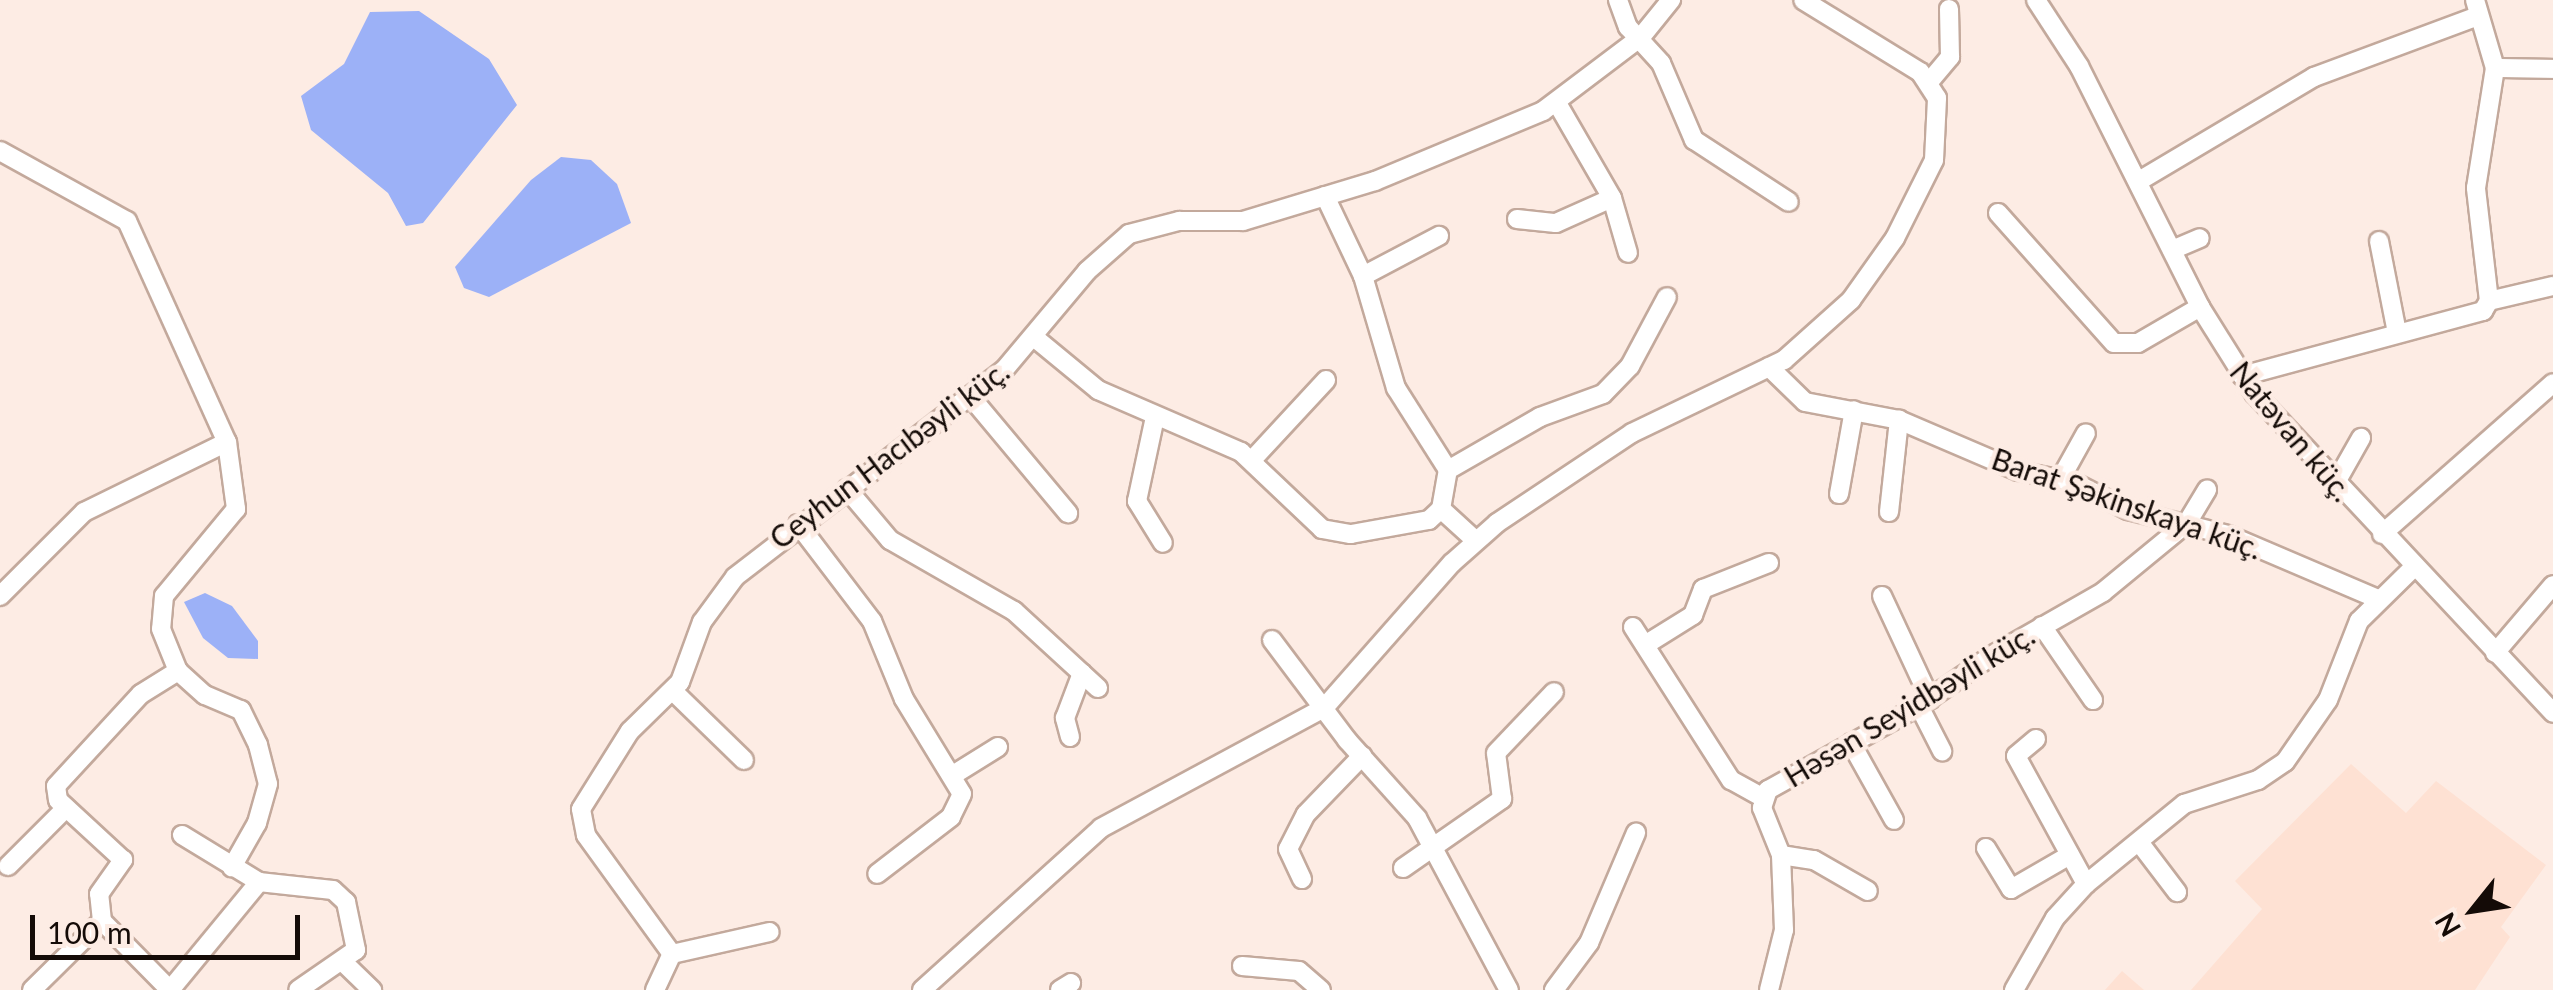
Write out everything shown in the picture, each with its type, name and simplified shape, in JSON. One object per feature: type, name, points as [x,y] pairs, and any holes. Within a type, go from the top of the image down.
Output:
[{"type":"street","points":[[1618,0],[1628,27],[1660,62],[1694,140],[1789,202]]},
{"type":"street","name":"Ceyhun Hacıbəyli küç.","points":[[672,954],[586,835],[581,810],[630,731],[673,691],[709,610],[735,577],[798,524],[970,396],[1035,338],[1086,271],[1130,234],[1179,221],[1243,222],[1325,196],[1557,103],[1641,37],[1670,0]]},
{"type":"street","points":[[922,990],[1100,828],[1324,708],[1476,541],[1554,481],[1729,381],[1770,368],[1852,300],[1895,238],[1938,144],[1938,110],[1928,82],[1803,0]]},
{"type":"street","name":"Natəvan küç.","points":[[2036,0],[2139,181],[2200,306],[2242,376],[2335,484],[2553,713]]},
{"type":"street","points":[[2139,181],[2326,71],[2477,8],[2494,68],[2476,188],[2488,300]]},
{"type":"street","points":[[1928,82],[1950,57],[1949,9]]},
{"type":"street","points":[[2494,68],[2553,70]]},
{"type":"street","points":[[1557,103],[1612,198],[1628,252]]},
{"type":"street","points":[[0,151],[128,221],[227,442],[236,509],[164,596],[160,629],[178,671],[205,695],[240,710],[258,744],[268,784],[258,822],[232,868]]},
{"type":"street","points":[[1035,338],[1079,379],[1252,460],[1312,522],[1336,534],[1417,526],[1441,509],[1448,470],[1396,388],[1362,276],[1325,196]]},
{"type":"street","points":[[1517,218],[1556,223],[1612,198]]},
{"type":"street","points":[[1998,213],[2114,343],[2138,342],[2200,306]]},
{"type":"street","points":[[1362,276],[1439,236]]},
{"type":"street","points":[[2172,250],[2200,238]]},
{"type":"street","points":[[2380,241],[2398,333]]},
{"type":"street","points":[[2242,376],[2398,333],[2472,318],[2488,300],[2553,286]]},
{"type":"street","points":[[1448,470],[1540,417],[1603,394],[1630,366],[1668,298]]},
{"type":"street","name":"Barat Şəkinskaya küç.","points":[[1770,368],[1804,402],[1898,420],[2018,471],[2061,478],[2128,510],[2187,523],[2378,600]]},
{"type":"street","points":[[1252,460],[1326,380]]},
{"type":"street","points":[[2382,534],[2553,383]]},
{"type":"street","points":[[970,396],[1068,513]]},
{"type":"street","points":[[1839,494],[1854,410]]},
{"type":"street","points":[[1155,417],[1136,488],[1138,501],[1163,543]]},
{"type":"street","points":[[1890,512],[1898,420]]},
{"type":"street","points":[[2061,478],[2086,433]]},
{"type":"street","points":[[2335,484],[2361,438]]},
{"type":"street","points":[[0,596],[84,512],[227,442]]},
{"type":"street","points":[[846,488],[890,540],[1014,611],[1098,688]]},
{"type":"street","name":"Həsən Seyidbəyli küç.","points":[[1769,990],[1784,930],[1781,855],[1762,798],[1781,780],[1925,703],[2042,626],[2103,592],[2187,523],[2207,490]]},
{"type":"street","points":[[1441,509],[1476,541]]},
{"type":"street","points":[[798,524],[872,621],[904,699],[954,775],[962,794],[950,818],[877,874]]},
{"type":"street","points":[[1644,645],[1693,615],[1703,589],[1769,563]]},
{"type":"street","points":[[2014,990],[2055,918],[2086,884],[2184,804],[2258,780],[2285,762],[2328,700],[2345,643],[2378,600],[2413,568]]},
{"type":"street","points":[[2495,653],[2553,585]]},
{"type":"street","points":[[1882,596],[1942,751]]},
{"type":"street","points":[[2042,626],[2093,700]]},
{"type":"street","points":[[1633,627],[1731,780],[1762,798]]},
{"type":"street","points":[[1272,640],[1362,756],[1396,789],[1432,842],[1510,990]]},
{"type":"street","points":[[178,671],[142,694],[56,786],[66,808],[123,860],[99,894],[102,921],[170,990],[260,882]]},
{"type":"street","points":[[1070,736],[1065,718],[1082,673]]},
{"type":"street","points":[[673,691],[744,760]]},
{"type":"street","points":[[1403,868],[1432,842],[1502,798],[1496,753],[1554,692]]},
{"type":"street","points":[[2036,738],[2016,756],[2086,884]]},
{"type":"street","points":[[1851,744],[1894,820]]},
{"type":"street","points":[[954,775],[998,746]]},
{"type":"street","points":[[1302,879],[1288,849],[1306,814],[1362,756]]},
{"type":"street","points":[[8,866],[66,808]]},
{"type":"street","points":[[1554,990],[1589,944],[1636,832]]},
{"type":"street","points":[[182,835],[260,882],[339,894],[358,944],[342,961],[298,990]]},
{"type":"street","points":[[2139,842],[2177,892]]},
{"type":"street","points":[[1986,848],[2011,889],[2070,855]]},
{"type":"street","points":[[1781,855],[1814,860],[1868,891]]},
{"type":"street","points":[[32,990],[102,921]]},
{"type":"street","points":[[655,990],[672,954],[770,932]]},
{"type":"street","points":[[342,961],[372,990]]},
{"type":"street","points":[[1242,966],[1299,971],[1321,990]]},
{"type":"shaded area","points":[[2351,764],[2406,813],[2436,781],[2546,865],[2501,927],[2510,937],[2475,990],[2191,990],[2262,909],[2235,881]]},
{"type":"shaded area","points":[[2122,971],[2144,990],[2105,990]]},
{"type":"water","points":[[419,11],[489,59],[517,105],[423,223],[406,226],[388,193],[311,130],[301,96],[344,64],[370,12]]},
{"type":"water","points":[[561,157],[591,160],[617,184],[631,223],[489,297],[464,288],[455,267],[531,180]]},
{"type":"water","points":[[205,593],[232,606],[258,641],[258,659],[228,658],[203,638],[184,602]]}]
